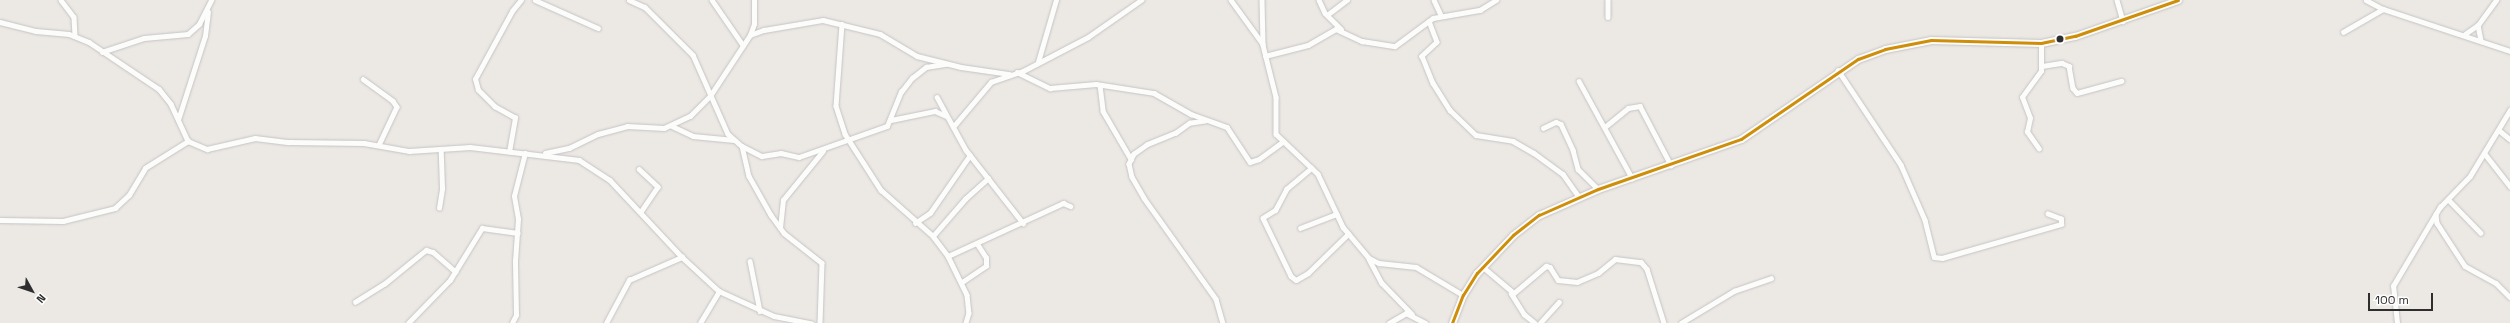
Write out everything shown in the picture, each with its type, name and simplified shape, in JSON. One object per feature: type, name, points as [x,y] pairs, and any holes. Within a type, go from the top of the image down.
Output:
[{"type":"main road","points":[[1452,323],[1463,295],[1483,267],[1525,224],[1578,197],[1598,189],[1671,165],[1745,137],[1838,70],[1885,48],[1931,40],[2041,43],[2075,36],[2178,0]]},
{"type":"street","points":[[61,0],[74,17],[75,36]]},
{"type":"street","points":[[102,52],[144,38],[185,36],[196,29],[208,10],[212,0]]},
{"type":"street","points":[[509,152],[515,118],[498,109],[482,94],[475,79],[512,11],[521,0]]},
{"type":"street","points":[[535,0],[598,28]]},
{"type":"street","points":[[629,0],[645,6],[693,55],[710,96],[734,140],[742,146],[762,156],[781,153],[796,157],[824,150],[887,126],[891,120],[901,92],[912,78],[926,67],[948,64]]},
{"type":"street","points":[[712,0],[743,45]]},
{"type":"street","points":[[0,22],[75,36],[102,52],[158,89],[178,120],[188,141],[207,149],[255,138],[379,145],[409,151],[470,147],[509,152],[543,153],[569,148],[598,134],[627,126],[654,129],[672,126],[690,116],[710,96],[750,35],[754,24],[754,0]]},
{"type":"street","points":[[1038,62],[1056,0]]},
{"type":"street","points":[[953,126],[987,86],[1088,37],[1142,0]]},
{"type":"street","points":[[1231,0],[1263,45]]},
{"type":"street","points":[[1262,0],[1263,45],[1276,97],[1274,127],[1282,142],[1312,168],[1322,180],[1336,214],[1348,234],[1369,258],[1382,283],[1412,314],[1426,323]]},
{"type":"street","points":[[1319,0],[1327,15],[1341,29],[1358,40],[1377,41],[1391,46],[1441,15],[1480,10],[1496,0]]},
{"type":"street","points":[[1327,15],[1347,0]]},
{"type":"street","points":[[1434,0],[1441,15]]},
{"type":"street","points":[[1608,0],[1608,17]]},
{"type":"street","points":[[2117,0],[2123,20]]},
{"type":"street","points":[[2366,0],[2383,9],[2465,34],[2510,51]]},
{"type":"street","points":[[2465,34],[2478,25],[2496,0]]},
{"type":"street","points":[[2343,32],[2383,9]]},
{"type":"street","points":[[178,120],[205,36],[208,10]]},
{"type":"street","points":[[750,35],[764,30],[815,20],[842,24],[880,34],[906,52],[948,64],[1009,74]]},
{"type":"street","points":[[1429,22],[1437,42],[1422,56],[1430,78],[1450,110],[1476,135],[1513,142],[1534,153],[1563,174],[1578,197]]},
{"type":"street","points":[[842,24],[836,106],[848,141],[881,190],[915,223],[933,236],[948,256],[962,282],[969,303],[966,323]]},
{"type":"street","points":[[2478,25],[2481,40]]},
{"type":"street","points":[[1265,56],[1301,48],[1332,30],[1341,29]]},
{"type":"street","points":[[2039,149],[2027,132],[2030,118],[2022,97],[2038,78],[2042,66],[2041,43]]},
{"type":"street","points":[[2042,66],[2062,63],[2069,66],[2073,88],[2077,93],[2121,81]]},
{"type":"street","points":[[1838,70],[1901,165],[1924,220],[1934,257],[1942,258],[2061,224],[2061,219],[2048,214]]},
{"type":"street","points":[[1017,72],[1050,88],[1100,85],[1151,92],[1209,121],[1228,128],[1250,162],[1259,159],[1282,142]]},
{"type":"street","points":[[363,79],[393,100],[397,107],[379,145]]},
{"type":"street","points":[[1580,81],[1606,126],[1632,178]]},
{"type":"street","points":[[1100,85],[1103,111],[1131,159],[1130,168],[1136,185],[1216,299],[1223,323]]},
{"type":"street","points":[[937,97],[946,116],[970,155],[1023,223]]},
{"type":"street","points":[[1606,126],[1628,108],[1640,106],[1671,165]]},
{"type":"street","points":[[2397,323],[2393,286],[2436,214],[2470,176],[2500,131],[2510,110]]},
{"type":"street","points":[[891,120],[935,111],[946,116]]},
{"type":"street","points":[[1131,159],[1147,145],[1176,133],[1190,122],[1209,121]]},
{"type":"street","points":[[1543,128],[1556,122],[1561,124],[1574,150],[1578,169],[1598,189]]},
{"type":"street","points":[[672,126],[697,137],[734,140]]},
{"type":"street","points":[[2500,131],[2510,139]]},
{"type":"street","points":[[0,220],[63,221],[115,208],[129,195],[145,168],[188,141]]},
{"type":"street","points":[[742,146],[749,176],[780,228],[822,263],[820,323]]},
{"type":"street","points":[[438,208],[442,188],[441,150]]},
{"type":"street","points":[[780,228],[783,200],[824,150]]},
{"type":"street","points":[[512,323],[516,315],[515,261],[518,233],[518,213],[514,196],[525,153]]},
{"type":"street","points":[[543,153],[588,164],[610,180],[682,257],[719,291],[760,311],[811,323]]},
{"type":"street","points":[[2485,154],[2510,186]]},
{"type":"street","points":[[915,223],[930,213],[970,155]]},
{"type":"street","points":[[1312,168],[1286,189],[1276,210],[1264,218],[1291,276],[1296,280],[1308,273],[1348,234]]},
{"type":"street","points":[[639,169],[658,187],[641,212]]},
{"type":"street","points":[[933,236],[965,199],[988,178]]},
{"type":"street","points":[[2448,199],[2480,233]]},
{"type":"street","points":[[948,256],[1023,223],[1064,202],[1070,206]]},
{"type":"street","points":[[1300,228],[1336,214]]},
{"type":"street","points":[[2436,214],[2437,223],[2465,266],[2496,283],[2510,297]]},
{"type":"street","points":[[408,323],[456,272],[482,228],[518,233]]},
{"type":"street","points":[[962,282],[986,266],[986,258],[977,244]]},
{"type":"street","points":[[355,302],[387,282],[426,250],[433,252],[456,272]]},
{"type":"street","points":[[606,323],[629,280],[682,257]]},
{"type":"street","points":[[1369,258],[1379,263],[1416,267],[1463,295]]},
{"type":"street","points":[[1511,293],[1516,292],[1546,266],[1560,281],[1577,282],[1598,273],[1614,259],[1624,258],[1645,266],[1664,323]]},
{"type":"street","points":[[750,261],[760,311]]},
{"type":"street","points":[[1483,267],[1511,293],[1524,314],[1535,323]]},
{"type":"street","points":[[1681,323],[1734,291],[1771,278]]},
{"type":"street","points":[[700,323],[719,291]]},
{"type":"street","points":[[1540,323],[1559,302]]},
{"type":"street","points":[[1389,323],[1404,314],[1412,314]]},
{"type":"transit line","points":[[1452,323],[1463,295],[1477,273],[1513,235],[1539,215],[1598,189],[1741,139],[1858,59],[1885,49],[1931,40],[2041,43],[2075,36],[2178,0]]}]
